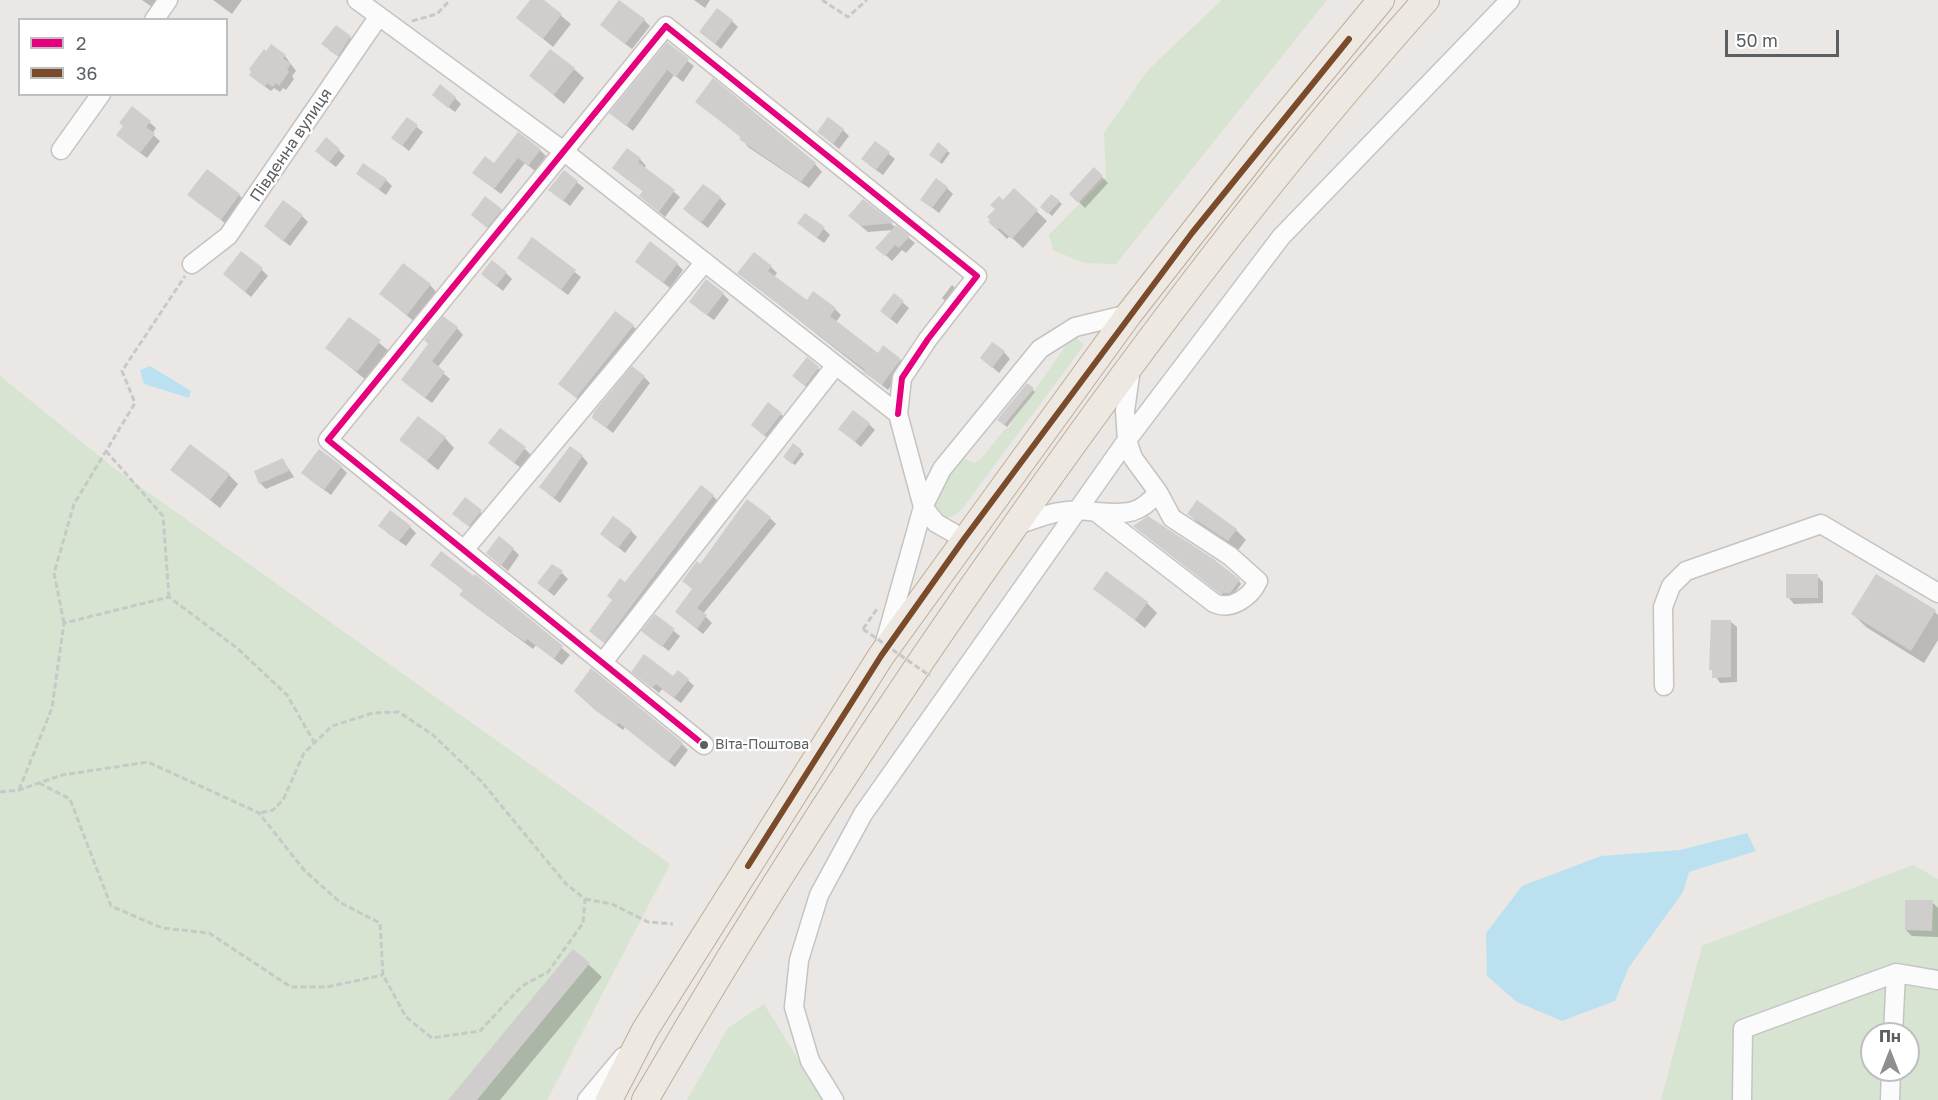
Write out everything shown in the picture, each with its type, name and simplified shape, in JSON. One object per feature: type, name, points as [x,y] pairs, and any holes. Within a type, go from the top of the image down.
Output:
[{"type":"highway","points":[[609,1100],[645,1030],[881,656],[1129,314],[1268,138],[1382,0]]},
{"type":"highway","points":[[645,1100],[713,982],[841,780],[949,618],[1132,360],[1291,156],[1426,0]]},
{"type":"street","points":[[155,18],[168,0]]},
{"type":"street","points":[[357,0],[562,150],[898,414]]},
{"type":"street","points":[[834,1100],[810,1060],[795,1007],[799,960],[819,895],[863,814],[1041,558],[1088,510],[1127,440],[1281,237],[1510,0]]},
{"type":"street","name":"Південна вулиця","points":[[192,264],[228,236],[386,21]]},
{"type":"street","points":[[704,745],[327,440],[562,150],[666,26],[977,276],[928,339],[902,378],[898,414],[923,507],[936,523],[964,539]]},
{"type":"street","points":[[61,150],[100,96]]},
{"type":"street","points":[[464,550],[705,262]]},
{"type":"street","points":[[881,656],[923,507],[942,469],[1040,349],[1075,327],[1129,314]]},
{"type":"street","points":[[1088,510],[1220,606],[1239,602],[1253,592],[1258,581],[1247,569],[1172,518],[1158,492],[1133,458],[1127,440],[1125,411],[1132,360]]},
{"type":"street","points":[[603,662],[836,365]]},
{"type":"street","points":[[1015,526],[1054,512],[1138,510],[1147,506],[1158,492]]},
{"type":"street","points":[[1664,686],[1663,607],[1671,586],[1686,571],[1821,524],[1938,593]]},
{"type":"street","points":[[1742,1100],[1743,1029],[1896,973],[1938,980]]},
{"type":"street","points":[[1894,1022],[1896,973]]},
{"type":"street","points":[[586,1100],[645,1030]]},
{"type":"street","points":[[1890,1100],[1891,1082]]},
{"type":"path","points":[[386,21],[437,14],[450,0]]},
{"type":"path","points":[[822,0],[848,17],[867,0]]},
{"type":"path","points":[[19,790],[52,708],[64,623],[54,573],[74,504],[135,403],[122,371],[192,264]]},
{"type":"path","points":[[106,451],[163,516],[169,597],[237,648],[287,694],[314,742]]},
{"type":"path","points":[[64,623],[169,597]]},
{"type":"path","points":[[863,629],[930,676]]},
{"type":"path","points":[[259,813],[273,810],[282,800],[304,753],[332,726],[373,712],[399,712],[433,735],[481,781],[566,884],[585,899],[612,904],[648,922],[673,924]]},
{"type":"path","points":[[0,792],[19,790],[62,775],[148,762],[259,813],[304,870],[341,903],[380,924],[383,975],[406,1017],[432,1038],[480,1031],[522,986],[548,972],[583,923],[585,899]]},
{"type":"path","points":[[39,783],[70,799],[111,906],[162,928],[209,933],[291,987],[327,987],[383,975]]},
{"type":"green space","points":[[1222,0],[1327,0],[1116,264],[1084,263],[1053,250],[1049,235],[1106,177],[1104,133],[1148,70]]},
{"type":"green space","points":[[1077,338],[1084,345],[962,509],[950,517],[936,516],[931,500],[936,489],[963,458],[974,463],[981,459],[1009,427],[1066,345]]},
{"type":"green space","points":[[0,376],[114,468],[670,864],[547,1100],[0,1100]]},
{"type":"green space","points":[[1913,865],[1938,879],[1938,1100],[1661,1100],[1702,946]]},
{"type":"green space","points":[[764,1004],[823,1100],[687,1100],[728,1028]]},
{"type":"water","points":[[150,366],[191,391],[189,398],[144,384],[140,370]]},
{"type":"water","points":[[1747,833],[1756,851],[1689,872],[1683,892],[1629,967],[1615,1001],[1562,1021],[1517,1002],[1487,976],[1486,933],[1522,886],[1601,856],[1680,850]]},
{"type":"building","points":[[530,0],[544,0],[562,14],[543,39],[516,18]]},
{"type":"building","points":[[619,0],[645,19],[625,44],[600,25]]},
{"type":"building","points":[[717,8],[733,20],[715,44],[699,32]]},
{"type":"building","points":[[336,25],[351,36],[338,56],[321,44]]},
{"type":"building","points":[[667,42],[689,59],[676,77],[667,70],[626,126],[609,113]]},
{"type":"building","points":[[271,44],[286,55],[283,58],[291,64],[287,69],[289,72],[279,86],[276,83],[273,87],[267,83],[265,87],[249,75],[251,72],[249,69],[264,49],[266,51]]},
{"type":"building","points":[[550,49],[575,68],[554,95],[529,76]]},
{"type":"building","points":[[713,78],[816,163],[801,182],[739,139],[741,137],[695,102]]},
{"type":"building","points":[[440,84],[456,97],[448,108],[432,95]]},
{"type":"building","points":[[132,106],[151,121],[146,127],[155,134],[140,153],[116,135],[123,126],[119,123]]},
{"type":"building","points":[[407,117],[418,125],[402,146],[391,138]]},
{"type":"building","points":[[828,117],[844,129],[833,144],[817,132]]},
{"type":"building","points":[[518,132],[541,149],[528,166],[518,158],[494,189],[472,173],[485,156],[494,163]]},
{"type":"building","points":[[326,137],[340,149],[329,162],[315,151]]},
{"type":"building","points":[[875,141],[890,152],[876,170],[861,159]]},
{"type":"building","points":[[938,142],[948,150],[939,162],[929,155]]},
{"type":"building","points":[[627,148],[641,158],[638,162],[675,190],[659,212],[639,196],[643,191],[612,168]]},
{"type":"building","points":[[363,163],[387,179],[379,190],[356,174]]},
{"type":"building","points":[[1094,167],[1103,176],[1078,203],[1069,194]]},
{"type":"building","points":[[207,169],[240,194],[221,220],[187,195]]},
{"type":"building","points":[[564,170],[578,181],[563,201],[548,190]]},
{"type":"building","points":[[936,178],[948,187],[932,208],[920,200]]},
{"type":"building","points":[[703,184],[721,197],[701,223],[683,209]]},
{"type":"building","points":[[1014,188],[1038,210],[1012,239],[999,228],[997,230],[988,222],[990,220],[987,217],[995,209],[990,205],[999,196],[1003,200]]},
{"type":"building","points":[[1051,194],[1060,201],[1048,214],[1040,207]]},
{"type":"building","points":[[485,196],[502,209],[487,228],[471,215]]},
{"type":"building","points":[[863,199],[894,223],[861,226],[848,216]]},
{"type":"building","points":[[283,200],[303,215],[283,241],[264,226]]},
{"type":"building","points":[[805,213],[825,227],[817,238],[797,223]]},
{"type":"building","points":[[896,225],[910,236],[899,248],[895,245],[885,256],[875,248]]},
{"type":"building","points":[[532,237],[576,270],[561,290],[517,258]]},
{"type":"building","points":[[650,241],[678,263],[663,283],[635,262]]},
{"type":"building","points":[[241,251],[263,268],[245,292],[223,274]]},
{"type":"building","points":[[754,252],[772,266],[768,271],[807,300],[813,291],[836,308],[830,316],[878,353],[883,345],[901,359],[882,385],[737,273]]},
{"type":"building","points":[[492,260],[507,272],[496,286],[481,274]]},
{"type":"building","points":[[403,263],[431,284],[407,315],[379,294]]},
{"type":"building","points":[[706,279],[724,293],[707,315],[689,302]]},
{"type":"building","points":[[894,293],[904,301],[890,319],[880,311]]},
{"type":"building","points":[[615,311],[634,325],[576,398],[558,384]]},
{"type":"building","points":[[443,316],[458,327],[432,361],[445,372],[425,398],[401,380],[428,344],[424,340]]},
{"type":"building","points":[[349,317],[381,340],[357,372],[325,348]]},
{"type":"building","points":[[992,342],[1005,351],[992,368],[980,358]]},
{"type":"building","points":[[807,357],[819,367],[805,386],[792,376]]},
{"type":"building","points":[[632,366],[645,376],[606,428],[592,418],[594,412]]},
{"type":"building","points":[[1027,383],[1034,388],[1004,425],[997,420]]},
{"type":"building","points":[[768,402],[782,413],[764,436],[751,425]]},
{"type":"building","points":[[853,410],[870,423],[855,442],[838,429]]},
{"type":"building","points":[[418,416],[446,437],[427,461],[399,440]]},
{"type":"building","points":[[500,428],[526,447],[514,463],[488,443]]},
{"type":"building","points":[[793,443],[802,450],[792,464],[783,457]]},
{"type":"building","points":[[190,444],[230,474],[210,500],[170,470]]},
{"type":"building","points":[[570,446],[583,455],[554,498],[539,487]]},
{"type":"building","points":[[319,449],[342,466],[324,490],[301,473]]},
{"type":"building","points":[[283,458],[289,471],[259,484],[254,471]]},
{"type":"building","points":[[701,485],[714,495],[604,643],[589,631],[612,600],[607,596],[620,578],[625,582]]},
{"type":"building","points":[[465,497],[482,510],[469,526],[452,514]]},
{"type":"building","points":[[747,499],[771,517],[697,608],[707,615],[697,629],[675,612],[692,589],[682,581],[697,561],[700,564]]},
{"type":"building","points":[[1197,500],[1237,529],[1228,541],[1187,514]]},
{"type":"building","points":[[390,510],[411,526],[399,541],[378,526]]},
{"type":"building","points":[[613,516],[632,530],[618,548],[600,534]]},
{"type":"building","points":[[1148,516],[1215,560],[1240,580],[1230,593],[1219,593],[1133,526]]},
{"type":"building","points":[[499,536],[514,548],[501,566],[486,553]]},
{"type":"building","points":[[441,551],[474,576],[475,574],[563,646],[554,659],[527,639],[525,642],[459,595],[463,590],[430,565]]},
{"type":"building","points":[[552,564],[563,571],[548,591],[537,583]]},
{"type":"building","points":[[1106,571],[1148,602],[1135,620],[1093,589]]},
{"type":"building","points":[[1786,574],[1818,574],[1818,598],[1786,598]]},
{"type":"building","points":[[1876,574],[1936,610],[1911,651],[1851,614]]},
{"type":"building","points":[[655,614],[675,629],[662,647],[641,631]]},
{"type":"building","points":[[1711,620],[1731,620],[1731,677],[1712,678],[1712,670],[1709,670]]},
{"type":"building","points":[[644,654],[673,676],[678,670],[689,679],[674,698],[656,684],[652,688],[631,672]]},
{"type":"building","points":[[591,668],[683,743],[668,762],[619,723],[616,725],[596,711],[574,691]]},
{"type":"building","points":[[1905,900],[1933,900],[1932,931],[1905,930]]},
{"type":"building","points":[[573,949],[590,963],[477,1100],[448,1100]]},
{"type":"transit line","name":"2","points":[[704,745],[328,440],[666,26],[977,276],[928,339],[902,378],[898,414]]},
{"type":"transit line","name":"36","points":[[748,866],[881,656],[964,539],[1192,233],[1349,39]]},
{"type":"place","name":"Віта-Поштова","points":[[704,745]]}]
